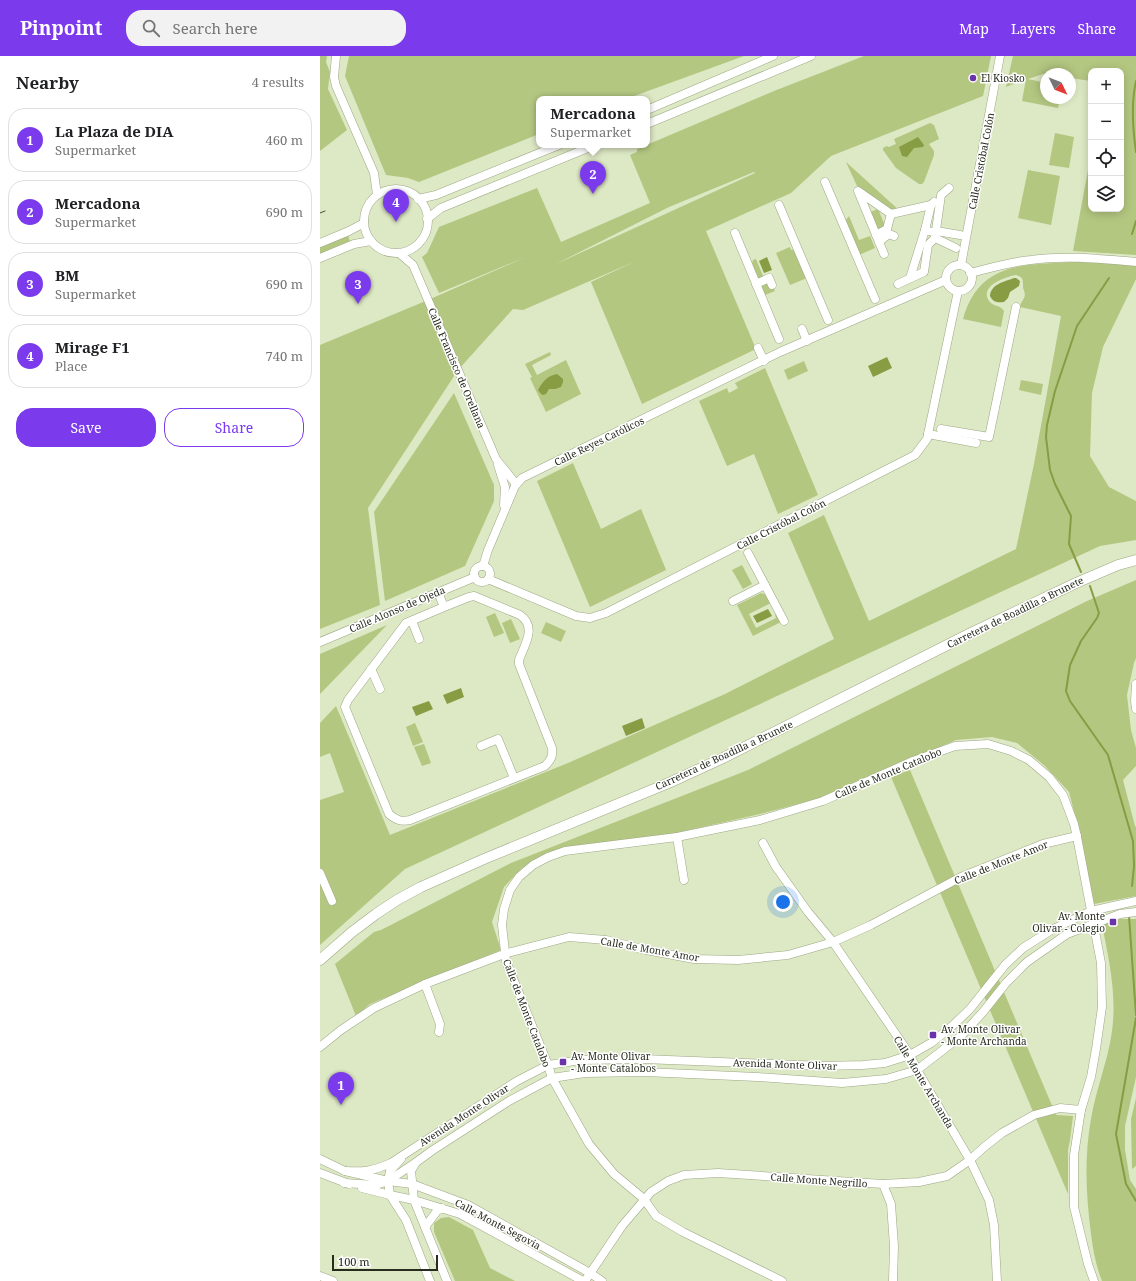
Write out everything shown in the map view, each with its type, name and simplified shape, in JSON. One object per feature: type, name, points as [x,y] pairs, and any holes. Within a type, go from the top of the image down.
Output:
[{"type":"main road","name":"Carretera de Boadilla a Brunete","points":[[320,960],[352,932],[376,914],[396,900],[422,887],[484,859],[671,782],[723,758],[971,633],[1076,583],[1118,565],[1136,560]]},
{"type":"street","points":[[336,56],[334,78],[336,86],[374,173],[381,184],[388,190]]},
{"type":"street","points":[[650,109],[773,56]]},
{"type":"street","points":[[650,123],[811,56]]},
{"type":"street","name":"Calle Cristóbal Colón","points":[[961,266],[1000,56]]},
{"type":"street","points":[[418,199],[436,195],[552,148]]},
{"type":"street","points":[[427,219],[441,208],[589,148]]},
{"type":"street","points":[[374,173],[377,195]]},
{"type":"street","points":[[825,182],[875,299]]},
{"type":"street","points":[[910,278],[931,205],[949,188]]},
{"type":"street","points":[[388,190],[402,190],[418,199],[426,212],[427,219],[425,234],[421,240],[405,252],[399,253],[386,252],[375,246],[366,233],[364,218],[367,208],[377,195],[388,190]]},
{"type":"street","points":[[884,254],[858,191],[891,214],[931,205]]},
{"type":"street","points":[[898,284],[924,272],[928,245],[936,234],[941,195]]},
{"type":"street","points":[[779,205],[828,320]]},
{"type":"street","points":[[878,238],[887,229],[891,214]]},
{"type":"street","points":[[320,243],[364,223]]},
{"type":"street","points":[[925,230],[936,234],[956,248]]},
{"type":"street","points":[[735,233],[780,339]]},
{"type":"street","points":[[878,238],[889,234],[894,236]]},
{"type":"street","points":[[936,234],[960,235]]},
{"type":"street","points":[[320,258],[354,244],[371,241]]},
{"type":"street","name":"Calle Francisco de Orellana","points":[[413,265],[415,246]]},
{"type":"street","name":"Calle Francisco de Orellana","points":[[399,253],[413,265],[496,459],[504,474]]},
{"type":"street","points":[[970,273],[996,266],[1031,260],[1081,258],[1136,262]]},
{"type":"street","points":[[957,265],[968,269],[970,273],[971,277],[969,285],[962,290],[958,291],[950,287],[946,280],[947,272],[957,265]]},
{"type":"street","points":[[756,284],[769,278],[772,285]]},
{"type":"street","name":"Calle Reyes Católicos","points":[[515,485],[522,478],[764,360],[946,280]]},
{"type":"street","name":"Calle Cristóbal Colón","points":[[488,579],[576,616],[590,618],[595,617],[606,613],[915,455],[927,439],[958,291]]},
{"type":"street","points":[[942,428],[989,437],[1016,307]]},
{"type":"street","points":[[802,330],[807,341]]},
{"type":"street","points":[[758,348],[764,360]]},
{"type":"street","points":[[928,434],[976,443]]},
{"type":"street","points":[[504,474],[515,475],[533,473]]},
{"type":"street","points":[[483,566],[487,568],[490,575],[488,579],[481,582],[474,577],[474,573],[476,569],[483,566],[515,485],[504,474]]},
{"type":"street","points":[[504,474],[504,510]]},
{"type":"street","points":[[748,553],[784,621]]},
{"type":"street","name":"Calle Alonso de Ojeda","points":[[320,642],[474,577]]},
{"type":"street","points":[[733,601],[765,585]]},
{"type":"street","points":[[438,592],[444,607]]},
{"type":"street","points":[[469,596],[474,596],[520,614],[525,618],[529,625],[529,633],[518,664],[552,748],[553,754],[550,762],[546,766],[410,820],[404,821],[395,819],[389,814],[345,707],[348,700],[406,623],[444,607],[469,596]]},
{"type":"street","points":[[412,621],[419,638]]},
{"type":"street","points":[[371,669],[380,689]]},
{"type":"street","points":[[1136,684],[1136,709]]},
{"type":"street","points":[[481,746],[498,739],[514,778]]},
{"type":"street","name":"Calle de Monte Catalobo","points":[[782,1281],[683,1232],[656,1216],[644,1199],[614,1174],[590,1144],[552,1078],[506,961],[504,954],[502,925],[504,908],[510,890],[519,877],[533,865],[548,857],[565,851],[677,838],[760,820],[823,801],[913,761],[954,746],[988,744],[1011,751],[1029,760],[1049,777],[1063,795],[1077,836],[1101,963],[1102,1007],[1091,1077],[1081,1110],[1074,1155],[1074,1207],[1088,1264],[1094,1281]]},
{"type":"street","name":"Calle de Monte Amor","points":[[320,1047],[341,1030],[374,1008],[425,984],[504,954],[569,937],[606,940],[646,950],[694,959],[738,960],[788,955],[833,942],[871,925],[961,877],[1043,844],[1077,836]]},
{"type":"street","points":[[677,838],[684,880]]},
{"type":"street","name":"Calle Monte Archanda","points":[[763,843],[776,867],[808,912],[833,942],[910,1055],[970,1160],[989,1200],[994,1225],[997,1281]]},
{"type":"street","points":[[320,873],[332,901]]},
{"type":"street","name":"Avenida Monte Olivar","points":[[345,1171],[362,1172],[376,1169],[405,1154],[517,1081],[548,1065],[582,1060],[643,1059],[823,1066],[863,1065],[885,1063],[910,1055],[931,1043],[970,1010],[1005,965],[1023,948],[1053,929],[1091,911],[1136,901]]},
{"type":"street","name":"Avenida Monte Olivar","points":[[344,1183],[376,1185],[388,1181],[509,1101],[552,1078],[585,1073],[645,1072],[757,1077],[842,1083],[886,1079],[918,1070],[962,1036],[1006,983],[1027,962],[1067,934],[1120,914],[1136,912]]},
{"type":"street","points":[[425,984],[440,1024],[439,1032]]},
{"type":"street","name":"Calle Monte Negrillo","points":[[584,1281],[622,1226],[650,1192],[668,1181],[684,1175],[718,1173],[883,1184],[919,1182],[947,1176],[970,1160],[1002,1133],[1034,1115],[1060,1108],[1081,1110]]},
{"type":"street","name":"Avenida Monte Olivar","points":[[388,1181],[390,1171],[405,1154]]},
{"type":"street","name":"Calle Monte Segovia","points":[[320,1159],[345,1171],[388,1181],[412,1184],[468,1205],[602,1281]]},
{"type":"street","points":[[416,1163],[411,1171],[414,1200],[448,1281]]},
{"type":"street","name":"Calle Monte Segovia","points":[[320,1173],[344,1183],[414,1200],[460,1214],[584,1281]]},
{"type":"street","points":[[388,1181],[390,1195],[406,1220],[430,1281]]},
{"type":"street","points":[[883,1184],[891,1204],[894,1246],[893,1281]]},
{"type":"street","points":[[425,1227],[442,1208]]},
{"type":"street","points":[[320,1276],[333,1281]]},
{"type":"shaded area","points":[[320,56],[327,56],[326,62],[330,72],[328,89],[347,130],[320,151]]},
{"type":"shaded area","points":[[349,56],[744,56],[634,96],[536,96],[536,135],[419,182],[408,178],[386,175],[345,76]]},
{"type":"shaded area","points":[[864,56],[991,56],[983,96],[831,156],[791,193],[706,231],[756,349],[642,404],[591,282],[636,261],[523,310],[513,309],[458,370],[368,508],[380,605],[320,629],[320,345],[526,257],[439,293],[422,257],[427,253],[439,227],[537,188],[561,242],[650,203],[630,155],[637,152],[637,149],[639,148],[650,148],[650,143],[774,91]],"holes":[[[754,172],[755,173],[556,264],[669,207]]]},
{"type":"shaded area","points":[[1013,56],[1136,56],[1136,255],[1073,251],[1088,170],[1088,212],[1124,212],[1124,68],[1088,68],[1088,81],[1076,79],[1076,68],[1040,68],[1040,75],[1028,79],[1040,82],[1040,104],[1059,104],[1058,108],[1022,101],[1026,79],[1006,87]]},
{"type":"shaded area","points":[[930,123],[934,125],[939,139],[929,144],[934,151],[934,155],[924,182],[919,184],[896,168],[883,148],[896,144],[894,139]]},
{"type":"shaded area","points":[[1055,133],[1074,137],[1069,168],[1049,165]]},
{"type":"shaded area","points":[[918,137],[924,145],[923,147],[914,148],[907,157],[902,156],[899,147]]},
{"type":"shaded area","points":[[846,162],[900,211],[892,212],[857,186]]},
{"type":"shaded area","points":[[1028,170],[1060,176],[1051,225],[1018,218]]},
{"type":"shaded area","points":[[878,209],[886,228],[876,232],[868,213]]},
{"type":"shaded area","points":[[849,216],[859,240],[870,236],[875,248],[859,255],[845,221]]},
{"type":"shaded area","points":[[348,235],[350,242],[320,255],[320,246]]},
{"type":"shaded area","points":[[790,247],[791,250],[794,249],[807,278],[790,285],[776,253]]},
{"type":"shaded area","points":[[767,257],[772,270],[764,273],[759,261]]},
{"type":"shaded area","points":[[756,259],[765,281],[772,286],[775,291],[765,295],[752,263],[753,260]]},
{"type":"shaded area","points":[[1109,262],[1136,265],[1136,279],[1103,347],[1092,393],[1090,456],[1109,487],[1136,501],[1136,540],[1100,546],[405,869],[320,945],[320,800],[344,792],[330,753],[320,757],[320,723],[336,706],[390,835],[568,763],[725,694],[834,639],[788,533],[824,515],[869,621],[1016,549],[1034,464],[1061,316],[1020,307],[1025,294],[1022,280],[1016,275],[1000,280],[987,291],[989,301],[1004,311],[1001,327],[963,319],[970,301],[980,287],[991,277],[1004,271],[1035,264]]},
{"type":"shaded area","points":[[1014,278],[1020,281],[1019,286],[1010,292],[1008,298],[1004,302],[996,302],[992,300],[990,296],[995,286]]},
{"type":"shaded area","points":[[550,352],[551,355],[532,365],[537,375],[566,360],[581,394],[546,412],[530,378],[532,377],[525,364]]},
{"type":"shaded area","points":[[887,357],[892,368],[873,377],[868,366]]},
{"type":"shaded area","points":[[804,361],[808,371],[788,380],[784,370]]},
{"type":"shaded area","points":[[765,368],[818,495],[778,514],[754,454],[727,466],[699,401],[727,388],[729,393],[738,388],[735,383]]},
{"type":"shaded area","points":[[557,374],[563,379],[561,387],[549,389],[546,394],[541,394],[538,390],[544,382],[551,376]]},
{"type":"shaded area","points":[[1021,380],[1043,384],[1041,395],[1019,390]]},
{"type":"shaded area","points":[[454,393],[494,485],[494,501],[465,566],[385,601],[374,512]]},
{"type":"shaded area","points":[[573,463],[601,529],[641,509],[666,570],[590,607],[537,481]]},
{"type":"shaded area","points":[[742,565],[752,584],[743,589],[732,570]]},
{"type":"shaded area","points":[[1136,580],[1136,658],[1127,695],[1131,730],[1136,748],[1136,766],[1123,780],[1136,827],[1136,896],[1094,904],[1081,839],[1069,792],[1045,766],[1017,743],[992,737],[956,740],[824,797],[760,814],[676,833],[548,854],[522,868],[504,887],[492,922],[501,950],[370,1004],[356,1016],[335,964],[374,932],[381,930],[511,863],[748,770],[1087,601]]},
{"type":"shaded area","points":[[761,593],[767,595],[771,603],[749,614],[756,628],[776,618],[775,615],[777,614],[781,622],[753,636],[737,605]]},
{"type":"shaded area","points":[[768,609],[772,616],[757,623],[753,616]]},
{"type":"shaded area","points":[[495,613],[504,633],[494,637],[486,617]]},
{"type":"shaded area","points":[[511,619],[520,639],[510,643],[502,623]]},
{"type":"shaded area","points":[[546,622],[566,631],[561,642],[541,633]]},
{"type":"shaded area","points":[[387,625],[320,694],[320,654]]},
{"type":"shaded area","points":[[461,688],[464,697],[447,704],[443,695]]},
{"type":"shaded area","points":[[429,701],[433,709],[416,716],[412,707]]},
{"type":"shaded area","points":[[642,718],[645,728],[626,736],[622,726]]},
{"type":"shaded area","points":[[415,723],[423,742],[413,746],[406,727]]},
{"type":"shaded area","points":[[424,744],[431,763],[422,766],[414,747]]},
{"type":"shaded area","points":[[910,770],[1056,1115],[1073,1116],[1068,1150],[1068,1194],[891,777]]},
{"type":"shaded area","points":[[1119,919],[1136,919],[1136,1077],[1125,1126],[1125,1150],[1130,1180],[1136,1189],[1136,1281],[1102,1281],[1095,1258],[1091,1234],[1087,1191],[1087,1148],[1091,1119],[1108,1053],[1112,1031],[1114,1004],[1112,978],[1102,925]]},
{"type":"shaded area","points":[[1136,1098],[1136,1166],[1132,1169],[1131,1119]]},
{"type":"shaded area","points":[[449,1217],[473,1230],[490,1268],[515,1281],[455,1281],[434,1232],[434,1223],[441,1218]]},
{"type":"waterway","points":[[1136,81],[1133,98],[1136,152]]},
{"type":"waterway","points":[[1132,234],[1136,221]]},
{"type":"waterway","points":[[1081,572],[1069,544],[1071,516],[1055,484],[1050,470],[1046,437],[1047,425],[1055,391],[1077,326],[1109,278]]},
{"type":"waterway","points":[[1090,586],[1099,613],[1081,641],[1070,665],[1066,691],[1070,701],[1108,755],[1133,841],[1134,866],[1132,886]]},
{"type":"waterway","points":[[1129,916],[1136,1015]]},
{"type":"waterway","points":[[1136,1018],[1116,1134],[1126,1184],[1136,1201]]},
{"type":"tram line","points":[[320,213],[325,211]]},
{"type":"place","name":"El Kiosko","points":[[973,78]]},
{"type":"place","name":"Mercadona","points":[[593,194]]},
{"type":"place","name":"Mirage F1","points":[[396,222]]},
{"type":"place","name":"BM","points":[[358,304]]},
{"type":"place","name":"Av. Monte Olivar - Colegio","points":[[1113,922]]},
{"type":"place","name":"Av. Monte Olivar - Monte Archanda","points":[[933,1035]]},
{"type":"place","name":"Av. Monte Olivar - Monte Catalobos","points":[[563,1062]]},
{"type":"place","name":"La Plaza de DIA","points":[[341,1105]]}]
